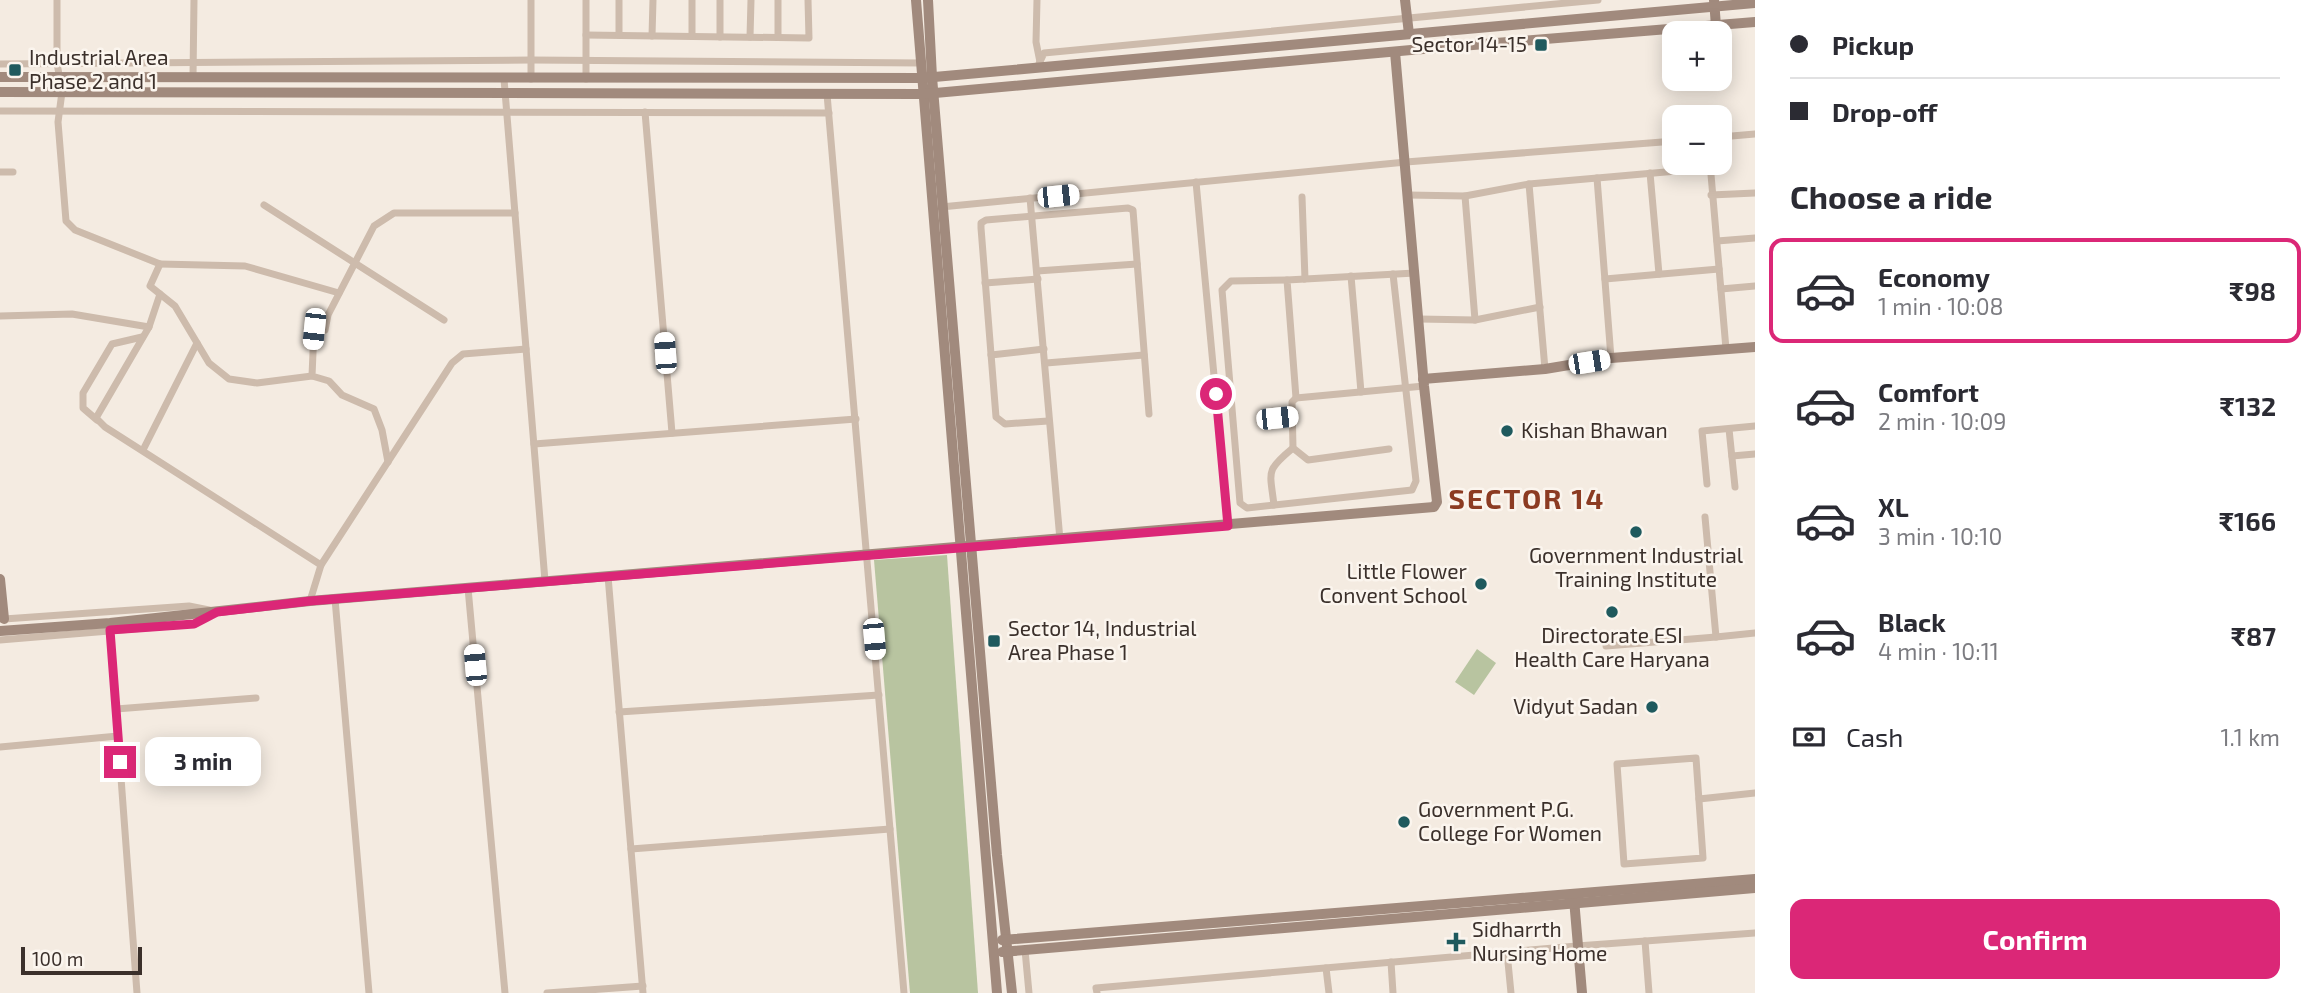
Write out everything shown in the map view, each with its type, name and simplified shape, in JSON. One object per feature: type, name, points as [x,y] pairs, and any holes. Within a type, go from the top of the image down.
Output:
[{"type":"street","points":[[57,0],[57,64],[62,92],[58,122],[65,216],[68,225],[160,264],[245,266],[340,293]]},
{"type":"street","points":[[194,0],[194,77]]},
{"type":"street","points":[[531,0],[531,79]]},
{"type":"street","points":[[586,0],[586,79]]},
{"type":"street","points":[[619,0],[619,35]]},
{"type":"street","points":[[652,36],[653,0]]},
{"type":"street","points":[[692,0],[692,36]]},
{"type":"street","points":[[720,0],[720,37]]},
{"type":"street","points":[[750,37],[751,0]]},
{"type":"street","points":[[778,37],[779,0]]},
{"type":"street","points":[[586,35],[809,38],[808,0]]},
{"type":"street","points":[[916,0],[922,63],[928,78]]},
{"type":"street","points":[[929,0],[929,93],[972,548],[997,855],[1012,993]]},
{"type":"street","points":[[1037,0],[1039,65]]},
{"type":"street","points":[[0,631],[310,601],[1434,508],[1437,502],[1423,382],[1399,51],[1405,35],[1405,0]]},
{"type":"street","points":[[1039,65],[1044,53],[1598,0]]},
{"type":"street","points":[[1714,3],[1716,21]]},
{"type":"street","points":[[0,77],[928,78],[1039,65],[1405,35],[1714,3],[1755,3]]},
{"type":"street","points":[[1732,24],[1755,22]]},
{"type":"street","points":[[0,92],[929,93],[1662,30]]},
{"type":"street","points":[[0,64],[531,60],[922,63]]},
{"type":"street","points":[[504,79],[545,581]]},
{"type":"street","points":[[827,94],[904,993]]},
{"type":"street","points":[[0,111],[829,113]]},
{"type":"street","points":[[645,112],[672,433]]},
{"type":"street","points":[[1732,136],[1755,134]]},
{"type":"street","points":[[939,207],[1406,162],[1662,142]]},
{"type":"street","points":[[1408,195],[1465,196],[1530,184],[1662,171]]},
{"type":"street","points":[[0,172],[13,172]]},
{"type":"street","points":[[1650,173],[1659,274]]},
{"type":"street","points":[[1710,175],[1726,349]]},
{"type":"street","points":[[1597,178],[1611,358]]},
{"type":"street","points":[[1196,182],[1228,526]]},
{"type":"street","points":[[1530,184],[1545,369]]},
{"type":"street","points":[[1711,195],[1755,192]]},
{"type":"street","points":[[1465,196],[1475,320]]},
{"type":"street","points":[[1302,197],[1305,279]]},
{"type":"street","points":[[1030,198],[1060,540]]},
{"type":"street","points":[[264,205],[444,320]]},
{"type":"street","points":[[939,207],[961,548],[997,993]]},
{"type":"street","points":[[1048,421],[1005,424],[996,417],[981,223],[986,220],[1128,208],[1133,210],[1149,414]]},
{"type":"street","points":[[312,376],[314,329],[324,330],[328,315],[374,226],[394,213],[515,213]]},
{"type":"street","points":[[1717,241],[1755,238]]},
{"type":"street","points":[[160,264],[150,286],[175,306],[209,363],[229,379],[257,383],[312,376],[329,381],[342,395],[374,409],[382,430],[388,462]]},
{"type":"street","points":[[985,283],[1137,264]]},
{"type":"street","points":[[1605,279],[1719,269]]},
{"type":"street","points":[[1393,274],[1416,481],[1412,490],[1247,508],[1240,503],[1222,290],[1231,281],[1415,273]]},
{"type":"street","points":[[1351,276],[1361,392]]},
{"type":"street","points":[[1287,280],[1296,398]]},
{"type":"street","points":[[1721,289],[1755,285]]},
{"type":"street","points":[[98,421],[96,418],[103,404],[149,327],[160,295]]},
{"type":"street","points":[[1419,319],[1475,320],[1540,307]]},
{"type":"street","points":[[0,316],[72,314],[149,327]]},
{"type":"street","points":[[143,337],[112,344],[83,393],[83,408],[98,421],[321,565]]},
{"type":"street","points":[[143,450],[197,343]]},
{"type":"street","points":[[1274,505],[1271,468],[1293,449],[1292,402],[1296,398],[1404,388],[1423,382],[1545,369],[1611,358],[1755,346]]},
{"type":"street","points":[[310,601],[321,565],[452,363],[463,354],[526,349]]},
{"type":"street","points":[[991,355],[1044,349]]},
{"type":"street","points":[[1045,363],[1144,355]]},
{"type":"street","points":[[1261,419],[1293,416]]},
{"type":"street","points":[[534,444],[856,419]]},
{"type":"street","points":[[1707,484],[1702,431],[1755,426]]},
{"type":"street","points":[[1729,429],[1735,486]]},
{"type":"street","points":[[1293,449],[1308,460],[1389,449]]},
{"type":"street","points":[[1732,456],[1755,454]]},
{"type":"street","points":[[1705,517],[1716,637]]},
{"type":"street","points":[[547,993],[643,989],[608,576]]},
{"type":"street","points":[[0,579],[4,619],[189,606],[217,612]]},
{"type":"street","points":[[468,588],[505,993]]},
{"type":"street","points":[[335,599],[369,993]]},
{"type":"street","points":[[0,640],[194,624],[217,612]]},
{"type":"street","points":[[110,630],[137,993]]},
{"type":"street","points":[[1606,646],[1755,633]]},
{"type":"street","points":[[619,712],[879,695]]},
{"type":"street","points":[[116,709],[256,698]]},
{"type":"street","points":[[0,747],[118,736]]},
{"type":"street","points":[[1696,758],[1699,799],[1703,858],[1624,864],[1617,764],[1696,758]]},
{"type":"street","points":[[1699,799],[1755,793]]},
{"type":"street","points":[[631,849],[890,829]]},
{"type":"street","points":[[994,953],[1755,879]]},
{"type":"street","points":[[993,941],[1574,898],[1755,888]]},
{"type":"street","points":[[1574,898],[1582,993]]},
{"type":"street","points":[[1097,993],[1096,988],[1161,982],[1755,933]]},
{"type":"street","points":[[1645,941],[1649,993]]},
{"type":"street","points":[[1025,950],[1029,993]]},
{"type":"street","points":[[1507,952],[1511,993]]},
{"type":"street","points":[[1391,962],[1393,993]]},
{"type":"street","points":[[1326,968],[1329,993]]},
{"type":"street","points":[[1161,982],[1162,993]]},
{"type":"green space","points":[[947,555],[978,993],[910,993],[874,560]]},
{"type":"green space","points":[[1477,649],[1496,663],[1474,695],[1455,682]]},
{"type":"place","name":"Sector 14-15","points":[[1541,45]]},
{"type":"place","name":"Industrial Area Phase 2 and 1","points":[[15,70]]},
{"type":"place","name":"Kishan Bhawan","points":[[1507,431]]},
{"type":"place","name":"Government Industrial Training Institute","points":[[1636,532]]},
{"type":"place","name":"Little Flower Convent School","points":[[1481,584]]},
{"type":"place","name":"Directorate ESI Health Care Haryana","points":[[1612,612]]},
{"type":"place","name":"Sector 14, Industrial Area Phase 1","points":[[994,641]]},
{"type":"place","name":"Vidyut Sadan","points":[[1652,707]]},
{"type":"place","name":"Government P.G. College For Women","points":[[1404,822]]},
{"type":"place","name":"Sidharrth Nursing Home","points":[[1456,942]]},
{"type":"district","name":"SECTOR 14","points":[[1527,499]]},
{"type":"route","points":[[120,762],[110,630],[194,624],[217,612],[310,601],[1228,526],[1216,394]]}]
